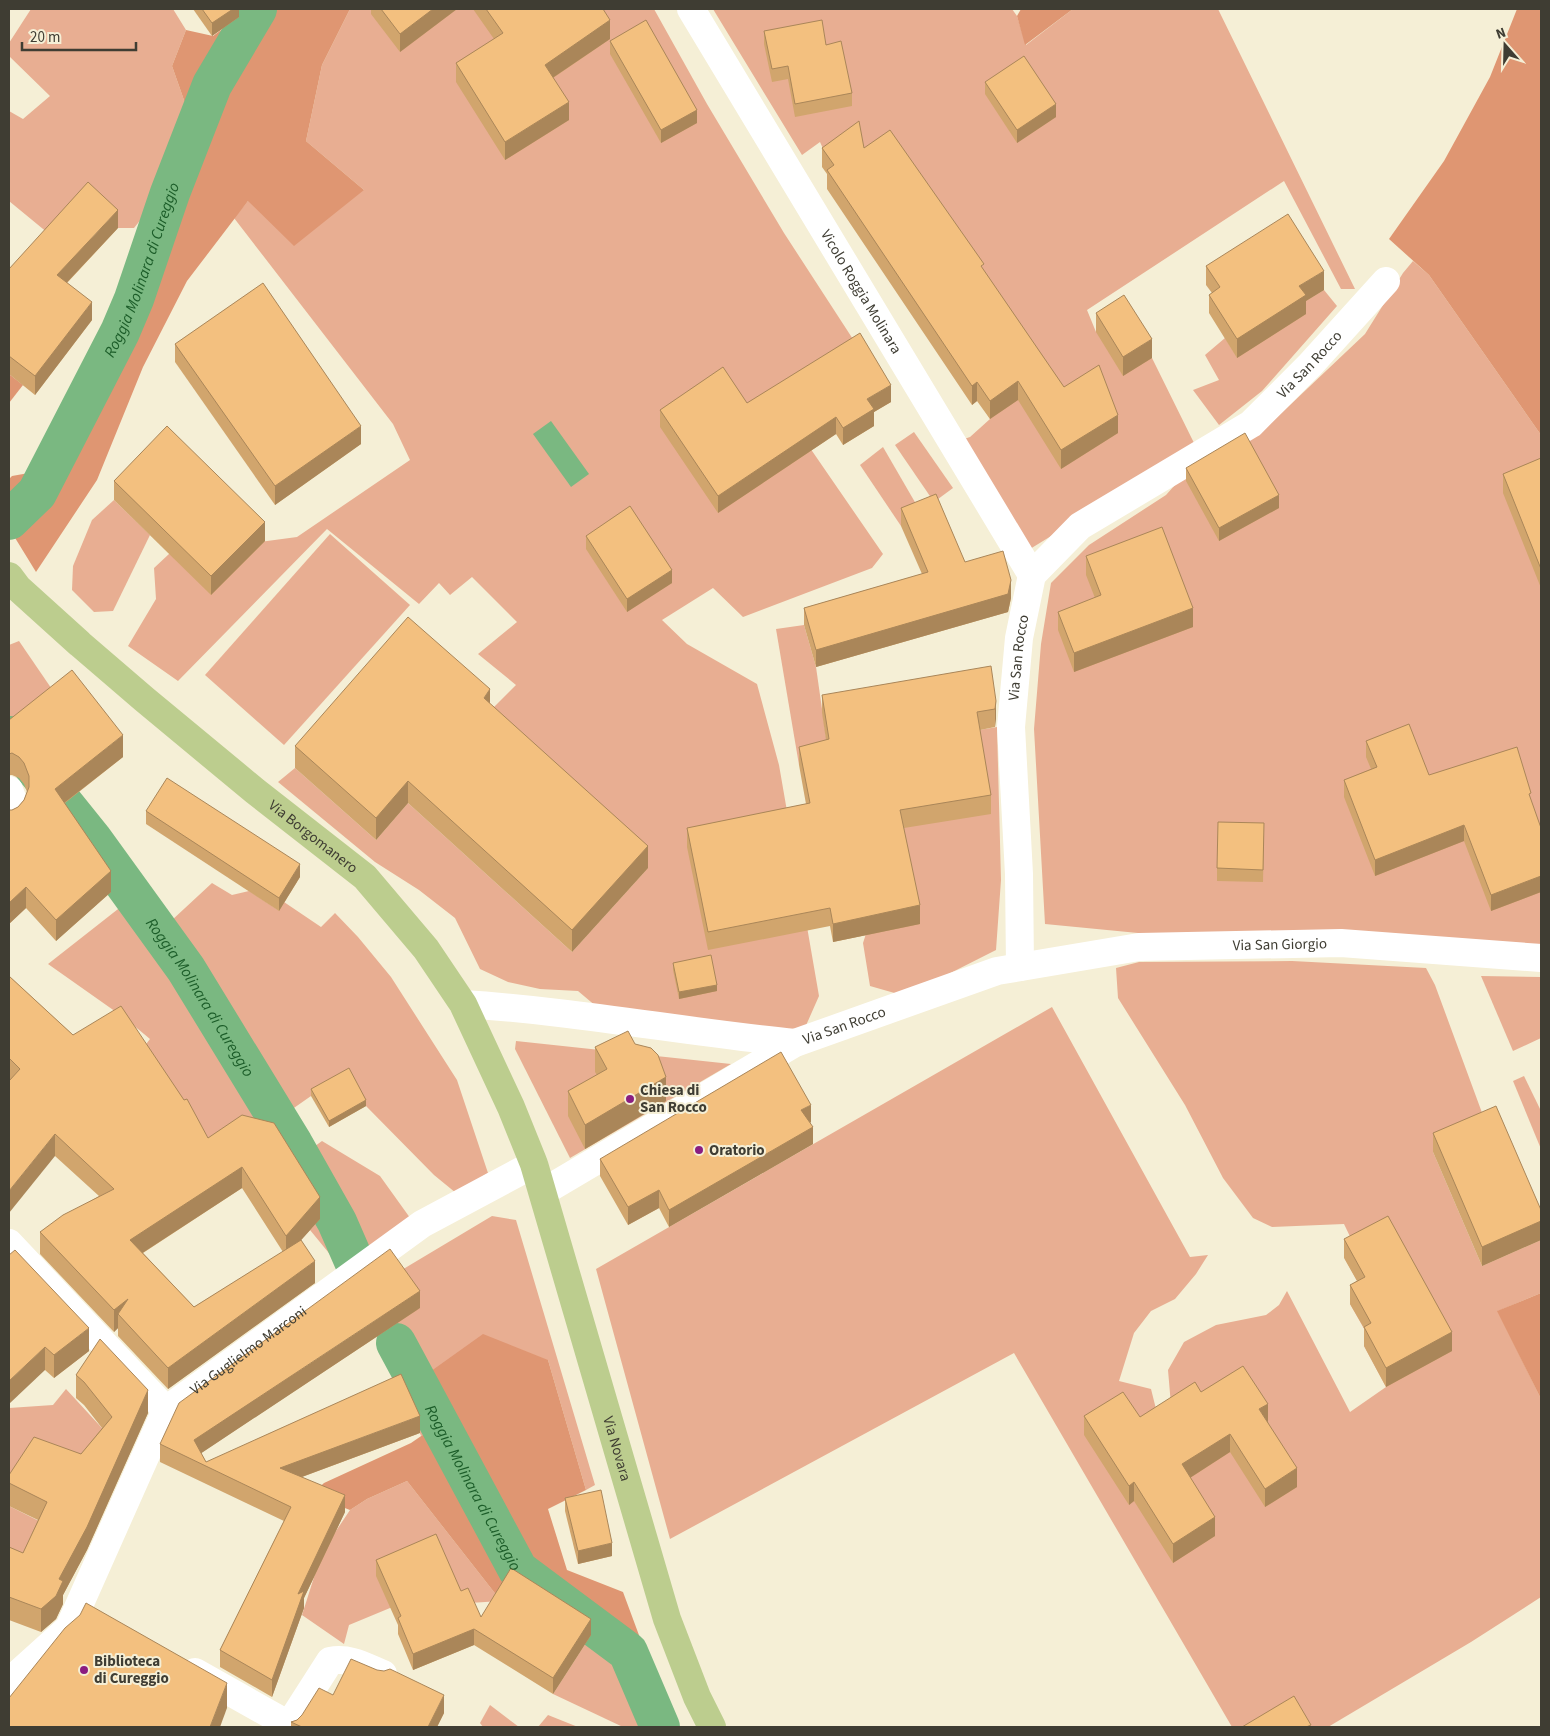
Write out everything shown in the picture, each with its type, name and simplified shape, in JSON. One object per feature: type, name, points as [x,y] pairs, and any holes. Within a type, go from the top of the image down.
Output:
[{"type":"main road","name":"Via Borgomanero","points":[[12,588],[255,791],[365,877],[426,949],[463,1004],[511,1107],[534,1164]]},
{"type":"main road","name":"Via Novara","points":[[534,1164],[667,1619],[697,1697],[712,1727]]},
{"type":"street","name":"Vicolo Roggia Molinara","points":[[692,9],[1032,575]]},
{"type":"street","name":"Via San Rocco","points":[[542,1192],[795,1043],[997,971],[1020,967],[1019,874],[1011,727],[1019,638],[1032,575],[1080,526],[1251,424],[1310,365],[1386,281]]},
{"type":"street","points":[[9,790],[14,803],[9,816]]},
{"type":"street","name":"Via San Giorgio","points":[[1020,967],[1139,947],[1341,943],[1541,958]]},
{"type":"street","name":"Via San Rocco","points":[[463,1004],[503,1006],[719,1036],[795,1043]]},
{"type":"street","name":"Via Guglielmo Marconi","points":[[166,1410],[422,1224],[534,1164]]},
{"type":"street","points":[[9,1243],[166,1410],[74,1616],[9,1682]]},
{"type":"street","points":[[74,1616],[104,1620]]},
{"type":"street","points":[[171,1658],[289,1725],[330,1661],[341,1659],[352,1661],[383,1674]]},
{"type":"shaded area","points":[[31,9],[173,9],[186,30],[172,66],[185,103],[158,198],[134,228],[118,228],[88,201],[54,238],[9,201],[9,111],[23,119],[50,96],[9,56],[9,43]]},
{"type":"shaded area","points":[[244,9],[350,9],[322,65],[306,141],[364,190],[294,246],[248,201],[187,281],[143,367],[97,480],[36,572],[9,528],[9,479],[12,476],[40,471],[80,422],[144,307],[161,237],[215,115],[185,103],[172,66],[186,30],[213,36],[239,17]]},
{"type":"shaded area","points":[[350,9],[654,9],[707,104],[784,233],[860,350],[777,400],[883,554],[872,568],[743,617],[713,588],[662,620],[687,644],[757,684],[779,765],[819,996],[804,1030],[760,1029],[597,1007],[578,991],[540,989],[508,982],[480,969],[455,918],[419,890],[375,862],[278,782],[295,768],[376,840],[408,803],[572,952],[648,868],[490,711],[516,685],[478,654],[517,622],[472,577],[450,595],[439,583],[419,604],[327,529],[178,681],[128,646],[156,599],[154,568],[169,554],[297,537],[410,460],[393,424],[234,218],[248,201],[364,190],[306,141],[322,65]]},
{"type":"shaded area","points":[[713,9],[1012,9],[1017,16],[1026,45],[1073,9],[1218,9],[1355,289],[1341,289],[1284,181],[1087,310],[1096,332],[1124,314],[1152,358],[1196,447],[1030,549],[961,440],[970,437],[990,419],[829,162],[820,142],[802,155]]},
{"type":"shaded area","points":[[1021,9],[1073,9],[1025,45],[1017,16]]},
{"type":"shaded area","points":[[1517,9],[1541,9],[1541,435],[1429,275],[1389,239],[1444,161],[1490,77]]},
{"type":"shaded area","points":[[1413,261],[1429,275],[1541,435],[1541,945],[1334,933],[1138,933],[1045,924],[1034,729],[1041,644],[1051,583],[1089,545],[1166,495],[1183,476],[1271,423],[1365,334],[1403,273]]},
{"type":"shaded area","points":[[1324,290],[1337,306],[1262,391],[1219,425],[1193,390],[1219,380],[1205,355],[1225,338],[1237,357],[1305,314],[1299,305]]},
{"type":"shaded area","points":[[9,374],[23,385],[9,403]]},
{"type":"shaded area","points":[[551,421],[589,474],[571,487],[533,434]]},
{"type":"shaded area","points":[[914,432],[953,488],[934,502],[895,445]]},
{"type":"shaded area","points":[[883,447],[923,516],[901,526],[860,465]]},
{"type":"shaded area","points":[[114,500],[150,535],[113,611],[94,612],[72,590],[73,566],[92,520]]},
{"type":"shaded area","points":[[330,534],[410,605],[284,745],[205,675]]},
{"type":"shaded area","points":[[804,625],[816,667],[829,758],[799,765],[776,629]]},
{"type":"shaded area","points":[[19,641],[60,701],[9,757],[9,645]]},
{"type":"shaded area","points":[[997,727],[1001,880],[996,950],[905,996],[870,986],[863,943],[900,829],[925,739]]},
{"type":"shaded area","points":[[131,864],[171,921],[212,883],[232,895],[249,891],[278,910],[284,902],[321,927],[335,913],[358,937],[391,977],[457,1080],[488,1173],[456,1193],[434,1175],[366,1106],[349,1075],[311,1096],[271,1124],[304,1154],[322,1141],[380,1176],[413,1222],[342,1269],[310,1230],[320,1219],[213,1156],[143,1048],[150,1039],[126,1019],[48,964],[127,902],[114,881]]},
{"type":"shaded area","points":[[1292,961],[1426,968],[1435,985],[1488,1129],[1433,1152],[1482,1266],[1541,1240],[1541,1293],[1498,1311],[1541,1399],[1541,1597],[1471,1642],[1328,1727],[1232,1727],[1014,1353],[670,1539],[596,1269],[1052,1007],[1190,1257],[1208,1255],[1196,1274],[1175,1299],[1151,1311],[1134,1333],[1119,1381],[1151,1389],[1156,1409],[1171,1405],[1168,1370],[1184,1342],[1216,1325],[1266,1315],[1279,1305],[1287,1291],[1350,1412],[1386,1387],[1364,1346],[1371,1341],[1350,1304],[1365,1295],[1345,1259],[1357,1251],[1344,1224],[1272,1227],[1253,1218],[1223,1178],[1185,1105],[1118,998],[1116,968],[1139,962]]},
{"type":"shaded area","points":[[1481,976],[1541,977],[1541,1038],[1513,1051]]},
{"type":"shaded area","points":[[516,1041],[731,1064],[570,1158],[515,1049]]},
{"type":"shaded area","points":[[1524,1076],[1541,1111],[1541,1149],[1513,1081]]},
{"type":"shaded area","points":[[492,1216],[516,1220],[595,1485],[586,1490],[548,1360],[443,1421],[421,1436],[408,1400],[377,1336],[395,1274]]},
{"type":"shaded area","points":[[1541,1293],[1541,1399],[1497,1311]]},
{"type":"shaded area","points":[[483,1334],[548,1360],[586,1490],[548,1509],[567,1570],[623,1592],[673,1727],[652,1727],[623,1667],[591,1635],[501,1601],[407,1481],[367,1499],[350,1510],[311,1495],[324,1483],[411,1443],[443,1421],[427,1374]]},
{"type":"shaded area","points":[[66,1389],[112,1439],[9,1498],[9,1408],[53,1405]]},
{"type":"shaded area","points":[[407,1481],[501,1601],[390,1608],[349,1625],[344,1644],[302,1615],[322,1552],[350,1510],[367,1499]]},
{"type":"shaded area","points":[[9,1506],[47,1525],[9,1570]]},
{"type":"shaded area","points":[[591,1635],[623,1667],[652,1727],[623,1727],[553,1694]]},
{"type":"shaded area","points":[[490,1705],[519,1727],[483,1727],[480,1723]]},
{"type":"shaded area","points":[[548,1715],[578,1727],[538,1727]]},
{"type":"building","points":[[202,9],[233,9],[212,23]]},
{"type":"building","points":[[381,9],[433,9],[400,34]]},
{"type":"building","points":[[486,9],[603,9],[610,20],[545,65],[569,102],[505,142],[456,63],[503,33]]},
{"type":"building","points":[[646,20],[697,110],[661,130],[610,41]]},
{"type":"building","points":[[822,20],[826,45],[841,41],[852,93],[795,104],[788,66],[772,69],[764,31]]},
{"type":"building","points":[[1024,56],[1056,104],[1017,130],[985,82]]},
{"type":"building","points":[[859,121],[864,148],[890,130],[984,264],[981,266],[1064,387],[1099,365],[1118,415],[1061,450],[1018,381],[990,401],[977,382],[972,386],[827,170],[834,165],[822,148]]},
{"type":"building","points":[[88,182],[118,210],[57,275],[92,302],[35,376],[9,356],[9,269]]},
{"type":"building","points":[[1288,214],[1324,271],[1299,286],[1306,295],[1237,339],[1209,295],[1220,287],[1206,266]]},
{"type":"building","points":[[263,283],[361,426],[275,486],[175,344]]},
{"type":"building","points":[[1124,295],[1152,339],[1123,357],[1096,313]]},
{"type":"building","points":[[860,333],[891,385],[867,399],[874,409],[843,428],[836,417],[718,496],[660,410],[723,367],[747,403]]},
{"type":"building","points":[[167,426],[265,522],[211,576],[114,481]]},
{"type":"building","points":[[1245,433],[1279,495],[1219,528],[1186,468]]},
{"type":"building","points":[[1541,458],[1541,569],[1503,474]]},
{"type":"building","points":[[936,494],[965,562],[1003,551],[1011,580],[1008,594],[816,650],[804,608],[928,572],[901,508]]},
{"type":"building","points":[[630,506],[672,570],[627,599],[586,536]]},
{"type":"building","points":[[1162,527],[1193,608],[1074,653],[1058,612],[1101,595],[1086,556]]},
{"type":"building","points":[[408,617],[490,689],[484,698],[648,846],[572,930],[408,781],[376,818],[295,746]]},
{"type":"building","points":[[991,666],[996,701],[995,709],[977,712],[991,795],[900,810],[920,905],[833,924],[830,908],[708,932],[687,828],[810,803],[799,747],[829,739],[822,695]]},
{"type":"building","points":[[72,670],[123,735],[55,789],[111,871],[56,920],[26,887],[9,903],[9,810],[18,807],[24,800],[29,787],[29,776],[24,763],[19,757],[12,753],[9,754],[9,720]]},
{"type":"building","points":[[1409,724],[1429,775],[1517,747],[1531,793],[1529,794],[1541,828],[1541,876],[1491,895],[1464,825],[1375,860],[1344,780],[1377,767],[1366,741]]},
{"type":"building","points":[[167,778],[300,864],[279,898],[146,811]]},
{"type":"building","points":[[1218,822],[1264,823],[1263,870],[1217,868]]},
{"type":"building","points":[[711,955],[717,985],[679,992],[673,963]]},
{"type":"building","points":[[9,976],[73,1035],[121,1006],[184,1100],[187,1099],[208,1138],[242,1115],[274,1123],[320,1197],[286,1236],[242,1167],[130,1240],[194,1307],[301,1240],[315,1261],[168,1368],[118,1314],[128,1299],[114,1310],[40,1232],[63,1215],[114,1189],[55,1134],[9,1191],[9,1081],[20,1069],[9,1058]]},
{"type":"building","points":[[628,1031],[635,1044],[651,1048],[658,1055],[666,1077],[585,1125],[568,1091],[607,1069],[595,1047]]},
{"type":"building","name":"Oratorio","points":[[781,1052],[811,1105],[801,1110],[813,1127],[669,1210],[659,1190],[628,1207],[600,1159]]},
{"type":"building","points":[[349,1068],[366,1100],[329,1121],[311,1089]]},
{"type":"building","points":[[1496,1106],[1541,1210],[1541,1221],[1482,1247],[1433,1133]]},
{"type":"building","points":[[1388,1216],[1452,1332],[1386,1368],[1364,1327],[1371,1323],[1350,1285],[1365,1277],[1344,1239]]},
{"type":"building","points":[[390,1249],[420,1291],[194,1440],[206,1462],[401,1374],[420,1416],[280,1468],[345,1495],[298,1594],[304,1591],[272,1680],[220,1650],[291,1507],[160,1444],[179,1403]]},
{"type":"building","points":[[15,1250],[89,1328],[54,1355],[45,1347],[9,1381],[9,1255]]},
{"type":"building","points":[[100,1339],[148,1390],[87,1527],[59,1579],[63,1581],[56,1596],[41,1609],[9,1597],[9,1547],[23,1553],[47,1502],[9,1483],[9,1475],[34,1437],[81,1454],[112,1417],[84,1382],[76,1375]]},
{"type":"building","points":[[1243,1366],[1268,1404],[1259,1409],[1297,1468],[1265,1489],[1230,1434],[1182,1464],[1215,1517],[1173,1544],[1134,1482],[1129,1486],[1084,1416],[1123,1392],[1140,1417],[1195,1382],[1201,1392]]},
{"type":"building","points":[[601,1490],[612,1543],[578,1551],[565,1498]]},
{"type":"building","points":[[436,1534],[461,1591],[468,1588],[481,1617],[511,1568],[591,1619],[553,1678],[474,1629],[413,1654],[398,1618],[401,1616],[376,1560]]},
{"type":"building","points":[[86,1603],[227,1683],[210,1727],[9,1727],[9,1698],[65,1628],[80,1615]]},
{"type":"building","points":[[351,1659],[377,1670],[384,1671],[390,1669],[444,1695],[428,1727],[302,1727],[291,1722],[297,1720],[302,1715],[319,1688],[333,1695]]},
{"type":"building","points":[[1294,1696],[1311,1725],[1306,1727],[1242,1727]]},
{"type":"waterway","name":"Roggia Molinara di Cureggio","points":[[9,520],[37,493],[120,332],[134,299],[170,193],[212,85],[257,9]]},
{"type":"waterway","name":"Roggia Molinara di Cureggio","points":[[9,736],[92,839],[186,969],[293,1144],[337,1222],[361,1277]]},
{"type":"waterway","name":"Roggia Molinara di Cureggio","points":[[396,1343],[518,1570],[628,1652],[660,1727]]},
{"type":"place","name":"Chiesa di San Rocco","points":[[630,1099]]},
{"type":"place","name":"Oratorio","points":[[699,1150]]},
{"type":"place","name":"Biblioteca di Cureggio","points":[[84,1670]]}]
